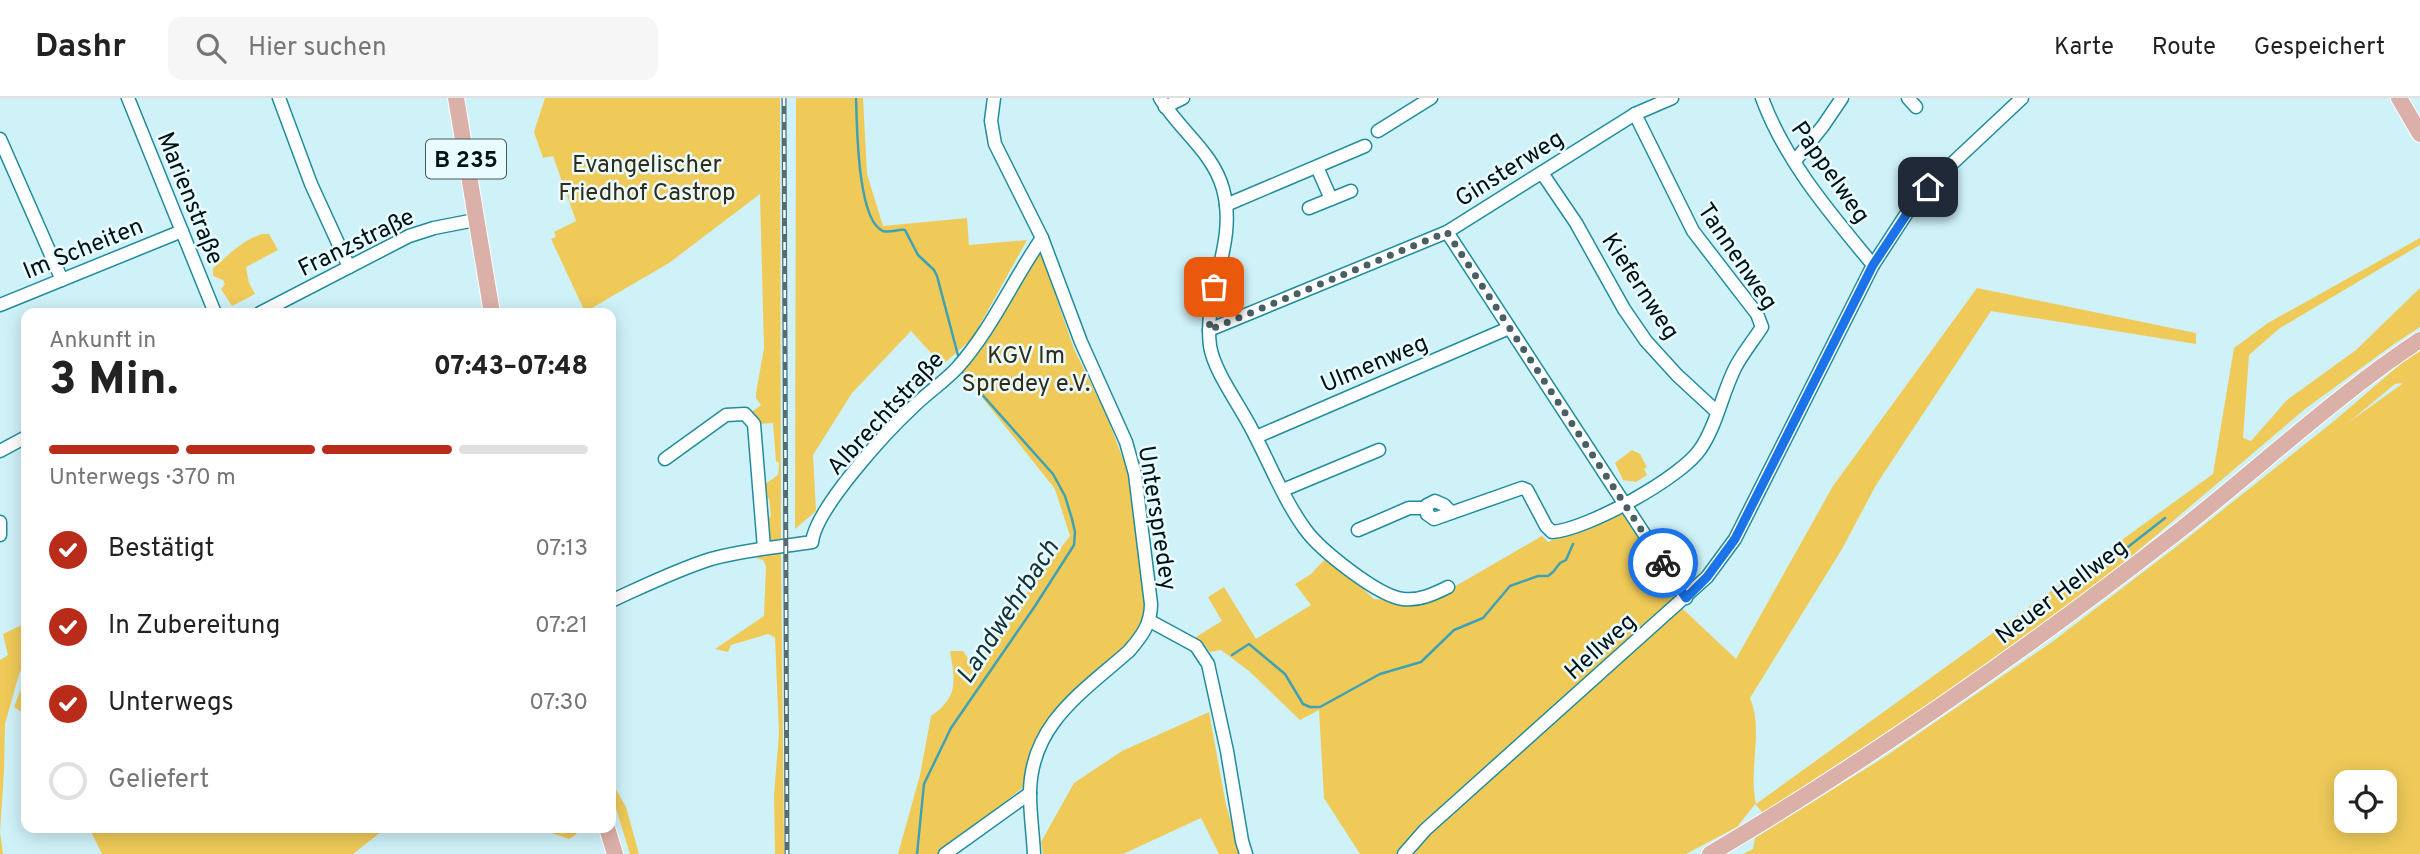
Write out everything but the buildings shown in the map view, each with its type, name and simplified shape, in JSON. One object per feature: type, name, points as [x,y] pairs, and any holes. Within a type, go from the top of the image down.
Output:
[{"type":"main road","name":"B 235","points":[[456,98],[491,308]]},
{"type":"main road","points":[[2399,98],[2420,134]]},
{"type":"main road","name":"Neuer Hellweg","points":[[1710,854],[1765,822],[1914,725],[2051,629],[2182,528],[2374,370],[2420,340]]},
{"type":"main road","points":[[609,833],[615,854]]},
{"type":"street","name":"Marienstraße","points":[[128,98],[213,308]]},
{"type":"street","points":[[279,98],[311,184],[349,267]]},
{"type":"street","name":"Unterspredey","points":[[994,98],[991,121],[995,144],[1042,239],[1081,342],[1123,432],[1131,457],[1149,586],[1150,621],[1196,646],[1208,664],[1227,751],[1242,841],[1247,854]]},
{"type":"street","points":[[1183,98],[1163,102],[1214,166],[1226,205],[1228,230],[1214,287],[1209,330],[1214,362],[1283,490],[1306,531],[1374,588],[1402,599],[1418,599],[1448,587]]},
{"type":"street","points":[[1378,131],[1431,98]]},
{"type":"street","name":"Ginsterweg","points":[[1209,330],[1447,232],[1635,114],[1672,98]]},
{"type":"street","name":"Pappelweg","points":[[1762,98],[1770,119],[1794,161],[1830,213],[1873,265]]},
{"type":"street","points":[[1794,161],[1842,98]]},
{"type":"street","name":"Hellweg","points":[[1404,854],[1425,830],[1707,577],[1735,539],[1873,265],[1916,200],[2022,98]]},
{"type":"street","name":"Tannenweg","points":[[1358,530],[1409,508],[1427,508],[1427,514],[1434,519],[1522,488],[1527,490],[1552,532],[1572,529],[1625,503],[1689,462],[1700,450],[1736,367],[1762,327],[1757,314],[1693,230],[1635,114]]},
{"type":"street","points":[[0,139],[61,280]]},
{"type":"street","points":[[1226,205],[1364,146]]},
{"type":"street","points":[[1317,167],[1331,199]]},
{"type":"street","name":"Kiefernweg","points":[[1542,173],[1576,223],[1624,309],[1646,341],[1676,374],[1717,412]]},
{"type":"street","points":[[1309,208],[1351,191]]},
{"type":"street","name":"Franzstraße","points":[[270,308],[409,236],[475,220]]},
{"type":"street","name":"Im Scheiten","points":[[0,304],[182,231]]},
{"type":"street","points":[[1447,232],[1686,598]]},
{"type":"street","name":"Albrechtstraße","points":[[616,599],[695,565],[764,548],[812,542],[821,517],[865,459],[912,408],[957,368],[987,329],[1024,264],[1042,239]]},
{"type":"street","name":"Ulmenweg","points":[[1256,437],[1509,328]]},
{"type":"street","points":[[665,459],[726,415],[745,414],[754,424],[764,548]]},
{"type":"street","points":[[0,451],[21,440]]},
{"type":"street","points":[[1283,490],[1378,450]]},
{"type":"street","points":[[0,522],[0,535]]},
{"type":"street","points":[[1034,854],[1030,793],[1036,753],[1049,727],[1078,694],[1129,651],[1150,621]]},
{"type":"street","points":[[945,854],[1030,793]]},
{"type":"green space","name":"Evangelischer Friedhof Castrop","points":[[545,98],[780,98],[781,542],[767,541],[765,523],[771,516],[769,498],[765,500],[764,485],[778,475],[779,463],[776,461],[773,423],[758,424],[749,414],[761,405],[756,393],[764,348],[760,194],[669,263],[592,308],[583,308],[551,239],[556,237],[554,232],[576,221],[553,156],[543,158],[534,132]]},
{"type":"green space","points":[[796,98],[863,98],[867,174],[883,226],[967,218],[969,245],[1027,240],[972,339],[942,365],[911,331],[852,393],[813,455],[816,511],[795,529]]},
{"type":"green space","points":[[262,234],[269,234],[278,250],[246,267],[249,283],[255,294],[232,306],[221,289],[225,284],[223,280],[213,276],[213,268],[241,245]]},
{"type":"green space","points":[[2420,238],[2420,245],[2280,328],[2249,355],[2243,438],[2251,441],[2287,400],[2356,350],[2420,288],[2420,327],[2305,409],[2107,577],[1951,690],[1763,813],[1755,804],[1737,827],[1686,854],[1360,854],[1324,798],[1319,710],[1300,720],[1249,671],[1221,650],[1210,652],[1203,643],[1194,638],[1222,621],[1208,597],[1224,587],[1256,639],[1311,605],[1295,584],[1311,574],[1328,556],[1374,599],[1422,602],[1452,588],[1542,536],[1548,542],[1621,511],[1684,610],[1736,659],[1833,486],[1977,288],[2196,333],[2196,344],[1991,311],[1876,485],[1842,549],[1750,698],[1756,724],[1756,804],[2213,474],[2234,348],[2268,323]]},
{"type":"green space","name":"KGV Im Spredey e.V.","points":[[1041,253],[1074,349],[1106,414],[1129,475],[1145,613],[1124,646],[1061,705],[1026,785],[940,854],[898,854],[920,775],[931,716],[951,695],[954,679],[950,651],[963,651],[971,663],[982,656],[988,642],[1005,630],[1031,586],[1070,536],[1055,489],[961,371],[1019,281]]},
{"type":"green space","points":[[2420,351],[2420,854],[1743,854],[1753,849],[1755,838],[1883,758],[2052,642],[2334,421],[2404,361]],"holes":[[[2395,384],[2402,384],[2349,422]]]},
{"type":"green space","points":[[1632,450],[1640,454],[1647,467],[1644,469],[1647,475],[1636,482],[1623,480],[1615,463]]},
{"type":"green space","points":[[781,549],[784,854],[775,854],[774,795],[779,734],[775,637],[768,634],[731,645],[728,652],[715,649],[764,616],[766,566],[763,560],[756,558]]},
{"type":"green space","points":[[21,625],[21,670],[5,724],[0,832],[0,660],[8,655],[3,634]]},
{"type":"green space","points":[[21,689],[21,712],[14,707]]},
{"type":"green space","points":[[1209,712],[1226,805],[1241,854],[1219,854],[1201,818],[1123,854],[1043,854],[1041,842],[1074,783],[1122,751]]},
{"type":"green space","points":[[616,790],[626,807],[639,854],[630,854],[616,808]]},
{"type":"green space","points":[[0,832],[3,854],[0,854]]},
{"type":"green space","points":[[92,833],[380,833],[353,854],[102,854]]},
{"type":"green space","points":[[552,833],[577,833],[569,839]]},
{"type":"waterway","name":"Landwehrbach","points":[[856,98],[860,170],[868,210],[874,223],[883,231],[905,230],[918,255],[934,270],[959,359]]},
{"type":"waterway","name":"Landwehrbach","points":[[917,854],[924,784],[951,728],[1074,545],[1072,519],[1065,496],[1053,474],[962,372]]},
{"type":"waterway","points":[[2119,554],[2165,518]]},
{"type":"waterway","points":[[1232,655],[1249,644],[1285,674],[1303,704],[1320,707],[1380,674],[1421,662],[1454,630],[1483,618],[1510,586],[1538,576],[1548,576],[1566,560],[1573,544]]},
{"type":"railway","points":[[784,98],[787,854]]},
{"type":"way so far","points":[[1214,287],[1209,330],[1447,232],[1663,563]]},
{"type":"route","points":[[1663,563],[1686,598],[1707,577],[1735,539],[1873,265],[1916,200],[1928,187]]}]
